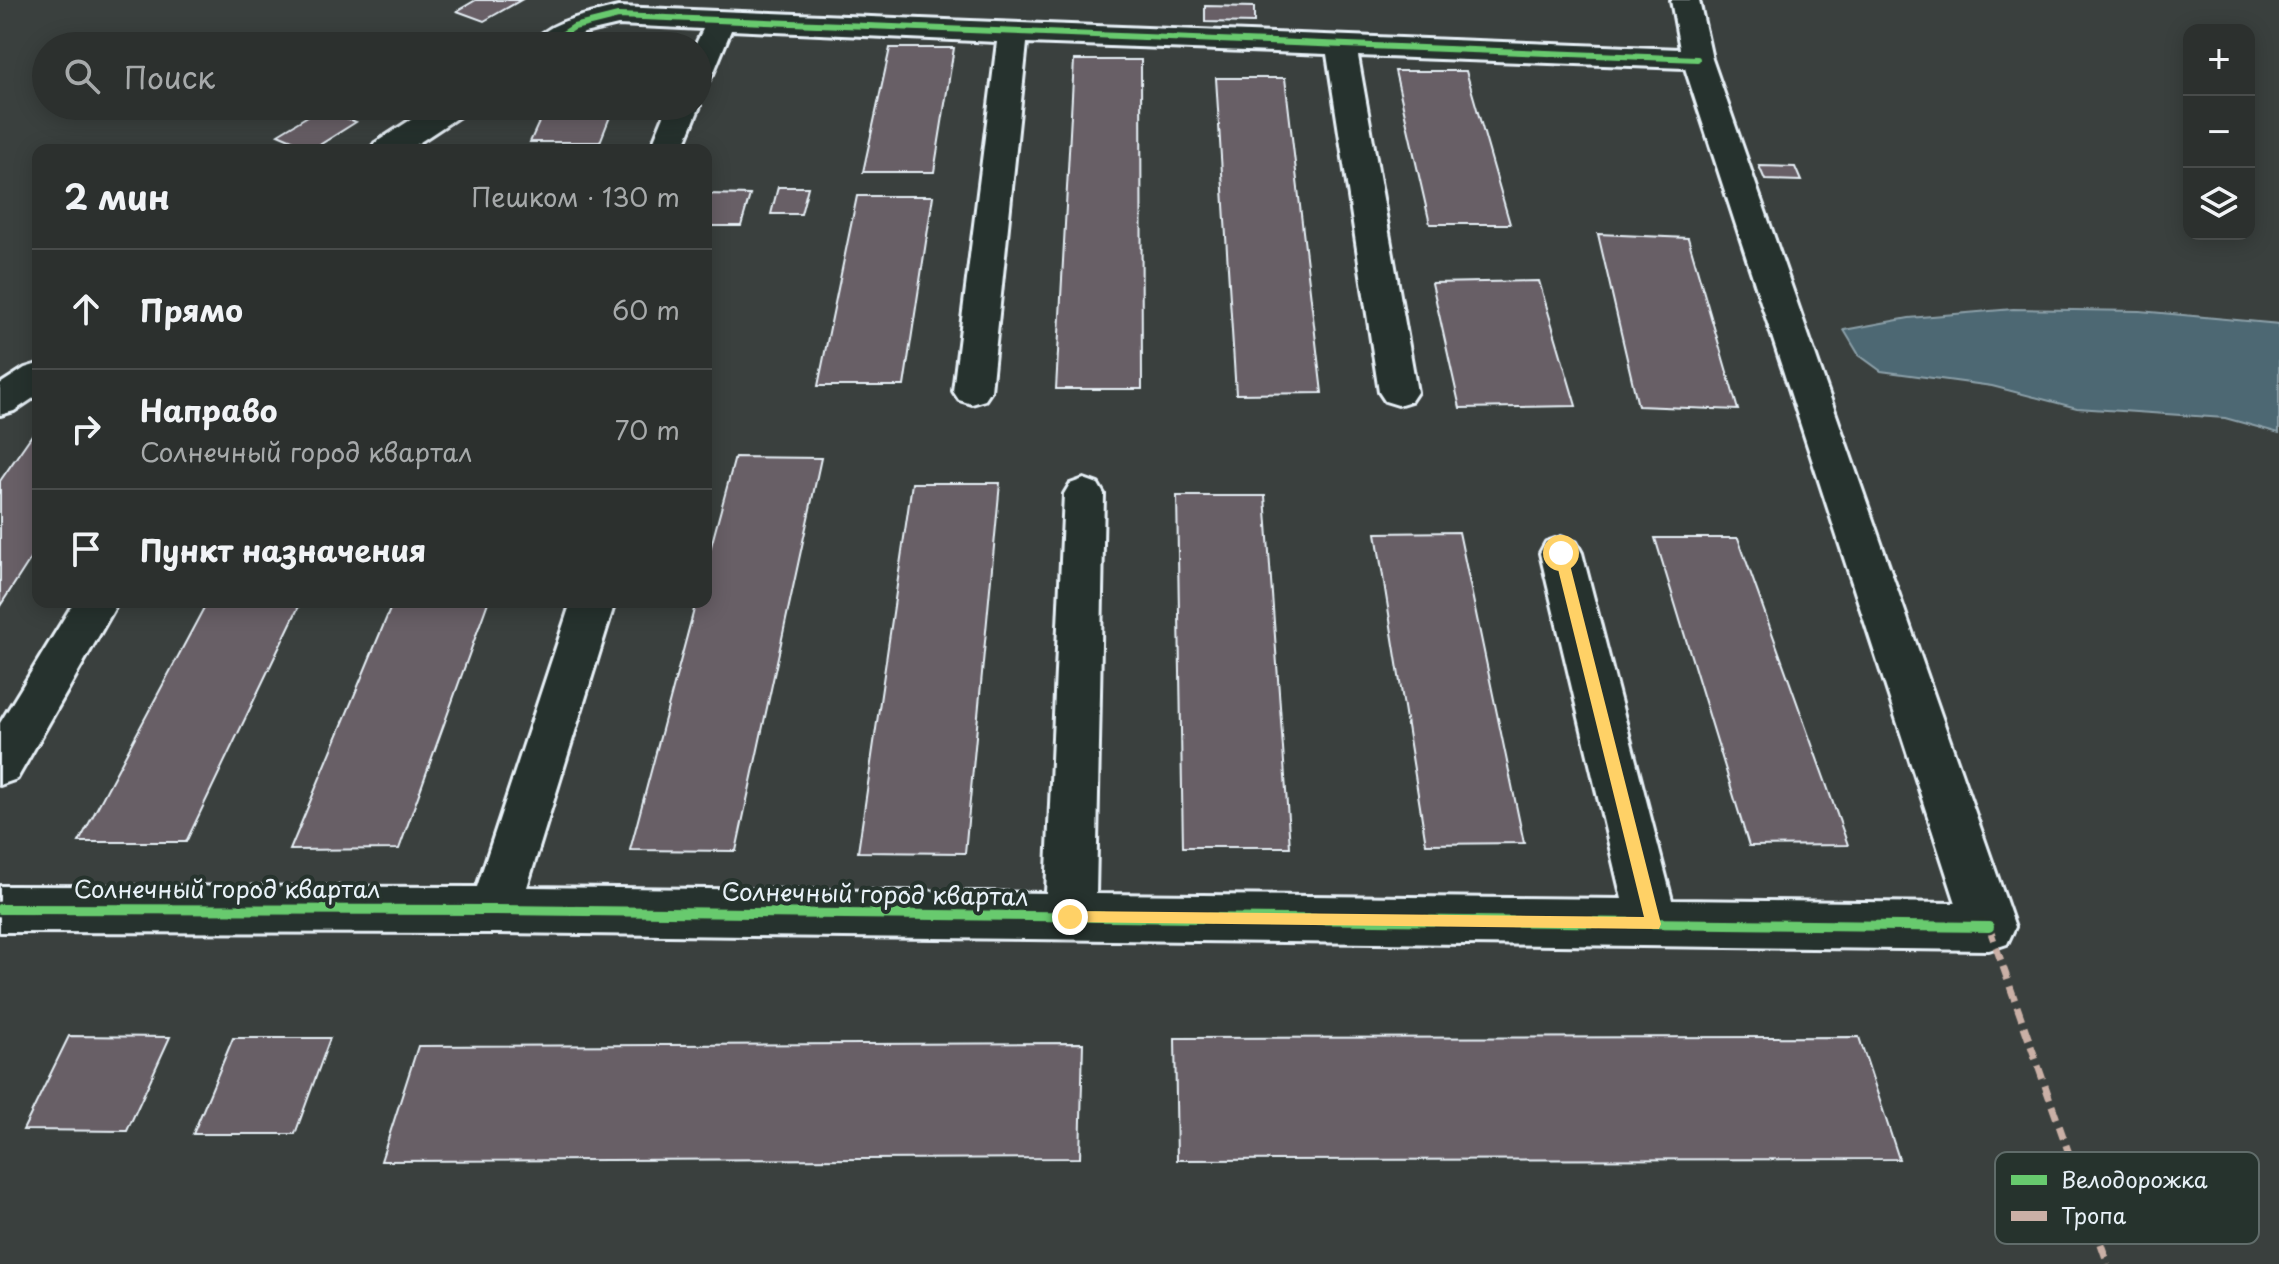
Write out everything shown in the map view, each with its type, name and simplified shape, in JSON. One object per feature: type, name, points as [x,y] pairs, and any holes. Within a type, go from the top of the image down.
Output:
[{"type":"street","points":[[566,32],[597,19],[618,16],[1697,59],[1685,0]]},
{"type":"street","points":[[712,41],[721,20]]},
{"type":"street","points":[[972,391],[1013,34]]},
{"type":"street","points":[[1341,46],[1398,392]]},
{"type":"street","name":"Солнечный город квартал","points":[[0,909],[495,910],[1989,927],[1697,59]]},
{"type":"street","points":[[395,144],[432,120]]},
{"type":"street","points":[[668,144],[678,120]]},
{"type":"street","points":[[0,402],[32,381]]},
{"type":"street","points":[[1070,917],[1084,494]]},
{"type":"street","points":[[1561,553],[1653,924]]},
{"type":"street","points":[[0,765],[92,608]]},
{"type":"street","points":[[495,910],[591,608]]},
{"type":"water","points":[[2013,309],[2140,311],[2279,324],[2279,433],[2225,418],[2077,408],[1992,386],[1881,371],[1859,355],[1844,330],[1909,318]]},
{"type":"building","points":[[476,0],[521,0],[484,21],[457,11]]},
{"type":"building","points":[[1205,6],[1254,7],[1254,23],[1205,22]]},
{"type":"building","points":[[890,48],[954,48],[934,172],[863,172]]},
{"type":"building","points":[[1074,60],[1141,60],[1142,389],[1056,389]]},
{"type":"building","points":[[1395,71],[1466,71],[1510,224],[1430,224]]},
{"type":"building","points":[[1216,78],[1285,78],[1322,393],[1236,394]]},
{"type":"building","points":[[301,120],[356,122],[321,144],[301,144],[278,134]]},
{"type":"building","points":[[540,120],[609,120],[600,142],[530,142]]},
{"type":"building","points":[[1759,166],[1795,167],[1801,181],[1765,180]]},
{"type":"building","points":[[778,187],[808,187],[801,214],[771,214]]},
{"type":"building","points":[[712,194],[750,195],[741,226],[712,226]]},
{"type":"building","points":[[857,196],[933,196],[904,386],[818,386]]},
{"type":"building","points":[[1598,234],[1688,238],[1738,410],[1638,406]]},
{"type":"building","points":[[1539,281],[1576,406],[1460,408],[1432,283]]},
{"type":"building","points":[[32,435],[32,556],[0,606],[0,481]]},
{"type":"building","points":[[735,457],[821,458],[736,851],[630,850],[694,608],[712,608],[712,543]]},
{"type":"building","points":[[912,483],[1000,483],[965,853],[858,852]]},
{"type":"building","points":[[1177,496],[1265,496],[1290,847],[1183,847]]},
{"type":"building","points":[[1459,532],[1524,843],[1426,844],[1376,533]]},
{"type":"building","points":[[1655,538],[1738,538],[1848,845],[1749,846]]},
{"type":"building","points":[[204,608],[298,608],[186,842],[79,842]]},
{"type":"building","points":[[391,608],[486,608],[399,849],[290,850]]},
{"type":"building","points":[[69,1036],[170,1037],[127,1131],[23,1130]]},
{"type":"building","points":[[1859,1037],[1899,1159],[1177,1160],[1175,1038]]},
{"type":"building","points":[[233,1038],[330,1038],[295,1134],[193,1134]]},
{"type":"building","points":[[1083,1043],[1080,1158],[381,1161],[418,1046]]},
{"type":"marked path","points":[[1989,927],[2068,1152]]},
{"type":"marked path","points":[[2101,1244],[2108,1264]]},
{"type":"cycle path","points":[[566,32],[574,27],[618,16],[1697,59]]},
{"type":"cycle path","points":[[0,909],[495,910],[1989,927]]},
{"type":"route","points":[[1070,917],[1653,924],[1561,553]]}]
